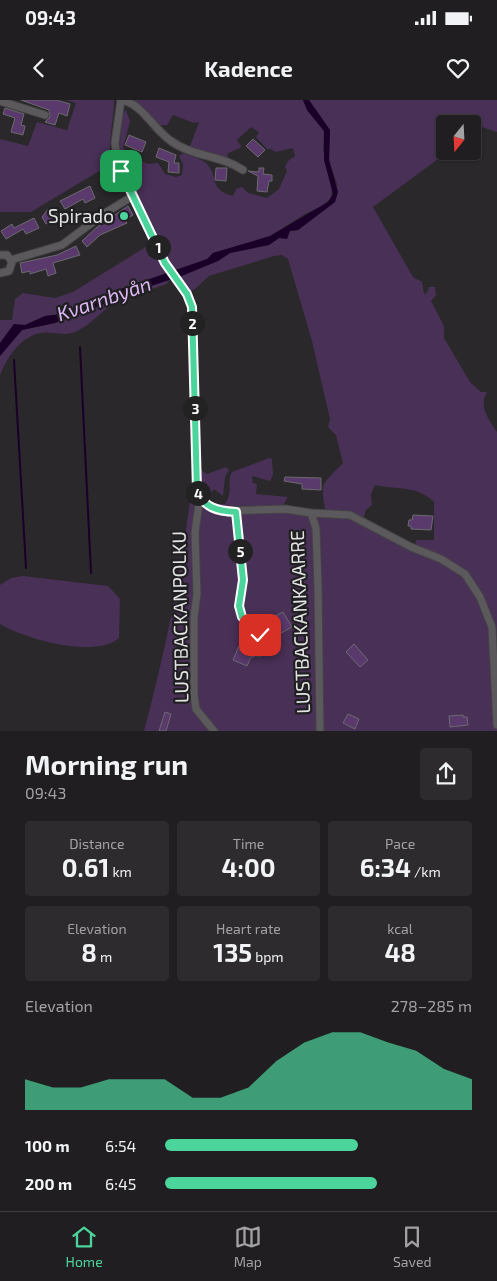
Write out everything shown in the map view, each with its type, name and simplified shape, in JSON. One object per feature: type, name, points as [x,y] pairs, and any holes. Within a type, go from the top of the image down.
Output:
[{"type":"street","points":[[121,100],[137,107],[172,142],[194,153],[233,163],[243,170]]},
{"type":"street","name":"LUSTBACKANPOLKU","points":[[121,100],[114,150],[121,171],[169,270],[187,294],[192,307],[197,490],[200,496],[195,534],[197,594],[194,616],[194,694],[196,709],[214,731]]},
{"type":"street","points":[[0,101],[45,115]]},
{"type":"street","points":[[11,260],[62,246],[105,213],[133,196]]},
{"type":"street","points":[[0,255],[7,255],[11,260],[12,266],[9,271],[0,272]]},
{"type":"street","points":[[200,496],[214,509],[236,512],[285,509],[311,513],[340,514],[359,518],[411,547],[441,559],[465,574],[480,597],[492,627],[497,725]]},
{"type":"street","points":[[236,512],[243,580],[239,606],[242,617],[252,624],[260,635],[259,653]]},
{"type":"street","name":"LUSTBACKANKAARRE","points":[[311,513],[316,528],[320,731]]},
{"type":"shaded area","points":[[66,100],[114,100],[110,148],[111,164],[31,212],[0,212],[0,139],[28,146],[37,122],[67,130],[76,103]]},
{"type":"shaded area","points":[[133,100],[303,100],[307,110],[324,131],[323,150],[332,187],[331,198],[322,206],[305,214],[270,236],[213,253],[208,259],[173,272],[121,161],[119,152],[123,113],[126,110],[130,121],[123,148],[131,155],[130,163],[133,166],[141,161],[148,164],[158,163],[165,174],[176,177],[182,175],[183,164],[179,156],[183,153],[204,161],[210,168],[220,190],[233,196],[236,189],[242,187],[248,193],[267,198],[279,189],[287,171],[285,167],[288,161],[295,156],[293,148],[275,152],[267,149],[256,137],[259,132],[251,127],[237,140],[241,146],[240,148],[228,153],[227,160],[189,149],[199,122],[194,123],[173,115],[167,125],[157,125]]},
{"type":"shaded area","points":[[309,100],[497,100],[497,132],[481,128],[481,115],[436,115],[437,160],[373,207],[413,277],[422,282],[424,294],[427,293],[429,287],[435,287],[436,295],[431,301],[444,326],[444,338],[470,382],[481,392],[487,392],[484,408],[497,432],[497,731],[144,731],[172,612],[183,552],[191,491],[202,504],[225,504],[230,491],[230,476],[232,472],[269,458],[272,459],[273,475],[270,481],[252,476],[253,483],[257,484],[256,494],[288,497],[282,507],[283,513],[326,515],[323,496],[324,486],[343,463],[336,435],[328,427],[330,419],[312,341],[288,259],[282,255],[274,256],[209,276],[195,289],[187,292],[179,277],[218,261],[230,253],[269,245],[290,231],[298,230],[335,202],[337,184],[329,160],[330,130]],"holes":[[[375,485],[421,493],[434,502],[434,540],[416,540],[415,552],[362,523],[366,510],[372,505],[371,494]]]},
{"type":"shaded area","points":[[152,243],[168,273],[84,303],[61,314],[45,316],[25,325],[14,324],[0,343],[0,320],[12,320],[15,299],[23,293],[55,298],[73,292]]},
{"type":"shaded area","points":[[172,278],[166,284],[113,304],[75,332],[67,334],[41,333],[27,338],[10,355],[0,376],[0,356],[22,330],[55,323]]},
{"type":"shaded area","points":[[226,467],[229,470],[225,477],[223,496],[214,489],[209,496],[203,496],[200,489],[200,469],[207,474]]},
{"type":"shaded area","points":[[23,576],[108,586],[120,599],[119,638],[108,644],[94,647],[77,647],[42,641],[0,624],[0,585],[11,578]]},
{"type":"water","name":"Kvarnbyån","points":[[303,100],[309,100],[330,130],[329,160],[338,192],[335,202],[298,230],[290,231],[287,239],[279,238],[269,245],[230,253],[218,261],[179,277],[138,290],[55,323],[22,330],[0,356],[0,343],[14,324],[25,325],[45,316],[61,314],[89,300],[207,259],[213,253],[270,236],[328,202],[333,194],[324,160],[324,131],[307,110]]},
{"type":"building","points":[[21,100],[56,100],[70,104],[67,116],[59,113],[55,125],[45,122],[50,117],[49,110]]},
{"type":"building","points":[[5,108],[24,114],[21,125],[25,126],[23,135],[11,132],[15,118],[3,114]]},
{"type":"building","points":[[129,135],[146,142],[142,152],[125,145]]},
{"type":"building","points":[[253,139],[265,150],[258,157],[246,146]]},
{"type":"building","points":[[159,148],[176,155],[174,163],[179,163],[179,173],[168,172],[169,162],[156,157]]},
{"type":"building","points":[[216,168],[227,168],[226,181],[215,180]]},
{"type":"building","points":[[259,168],[264,168],[263,174],[272,175],[272,181],[269,181],[267,192],[257,191],[258,176],[248,171],[259,172]]},
{"type":"building","points":[[90,186],[95,198],[85,203],[83,199],[65,209],[60,201]]},
{"type":"building","points":[[128,206],[133,215],[125,220],[127,223],[100,235],[87,247],[82,241],[96,228]]},
{"type":"building","points":[[48,209],[50,212],[54,209],[59,217],[52,224],[51,222],[46,224],[42,217]]},
{"type":"building","points":[[34,218],[39,228],[26,234],[23,229],[6,239],[1,231],[12,224],[14,228]]},
{"type":"building","points":[[76,246],[80,255],[53,263],[56,273],[48,276],[46,269],[30,274],[30,271],[22,273],[20,263],[57,255]]},
{"type":"building","points":[[285,477],[321,478],[321,490],[302,489],[302,484],[284,481]]},
{"type":"building","points":[[413,515],[433,516],[431,530],[411,529],[411,526],[408,526],[409,520],[412,520]]},
{"type":"building","points":[[283,612],[292,627],[281,633],[273,617]]},
{"type":"building","points":[[354,644],[368,660],[360,667],[346,652]]},
{"type":"building","points":[[239,646],[254,652],[254,657],[251,657],[247,666],[233,660]]},
{"type":"building","points":[[165,712],[171,714],[166,731],[159,731]]},
{"type":"building","points":[[348,714],[359,719],[355,729],[343,723]]},
{"type":"building","points":[[463,715],[463,717],[467,717],[468,725],[450,727],[449,716]]},
{"type":"waterway","points":[[80,347],[91,573]]},
{"type":"waterway","points":[[14,360],[26,568]]},
{"type":"place","name":"Spirado","points":[[124,216]]},
{"type":"route","points":[[121,171],[165,263],[187,294],[192,307],[197,490],[203,502],[208,506],[220,511],[236,512],[243,580],[243,591],[239,606],[242,617],[252,624],[260,635]]}]
